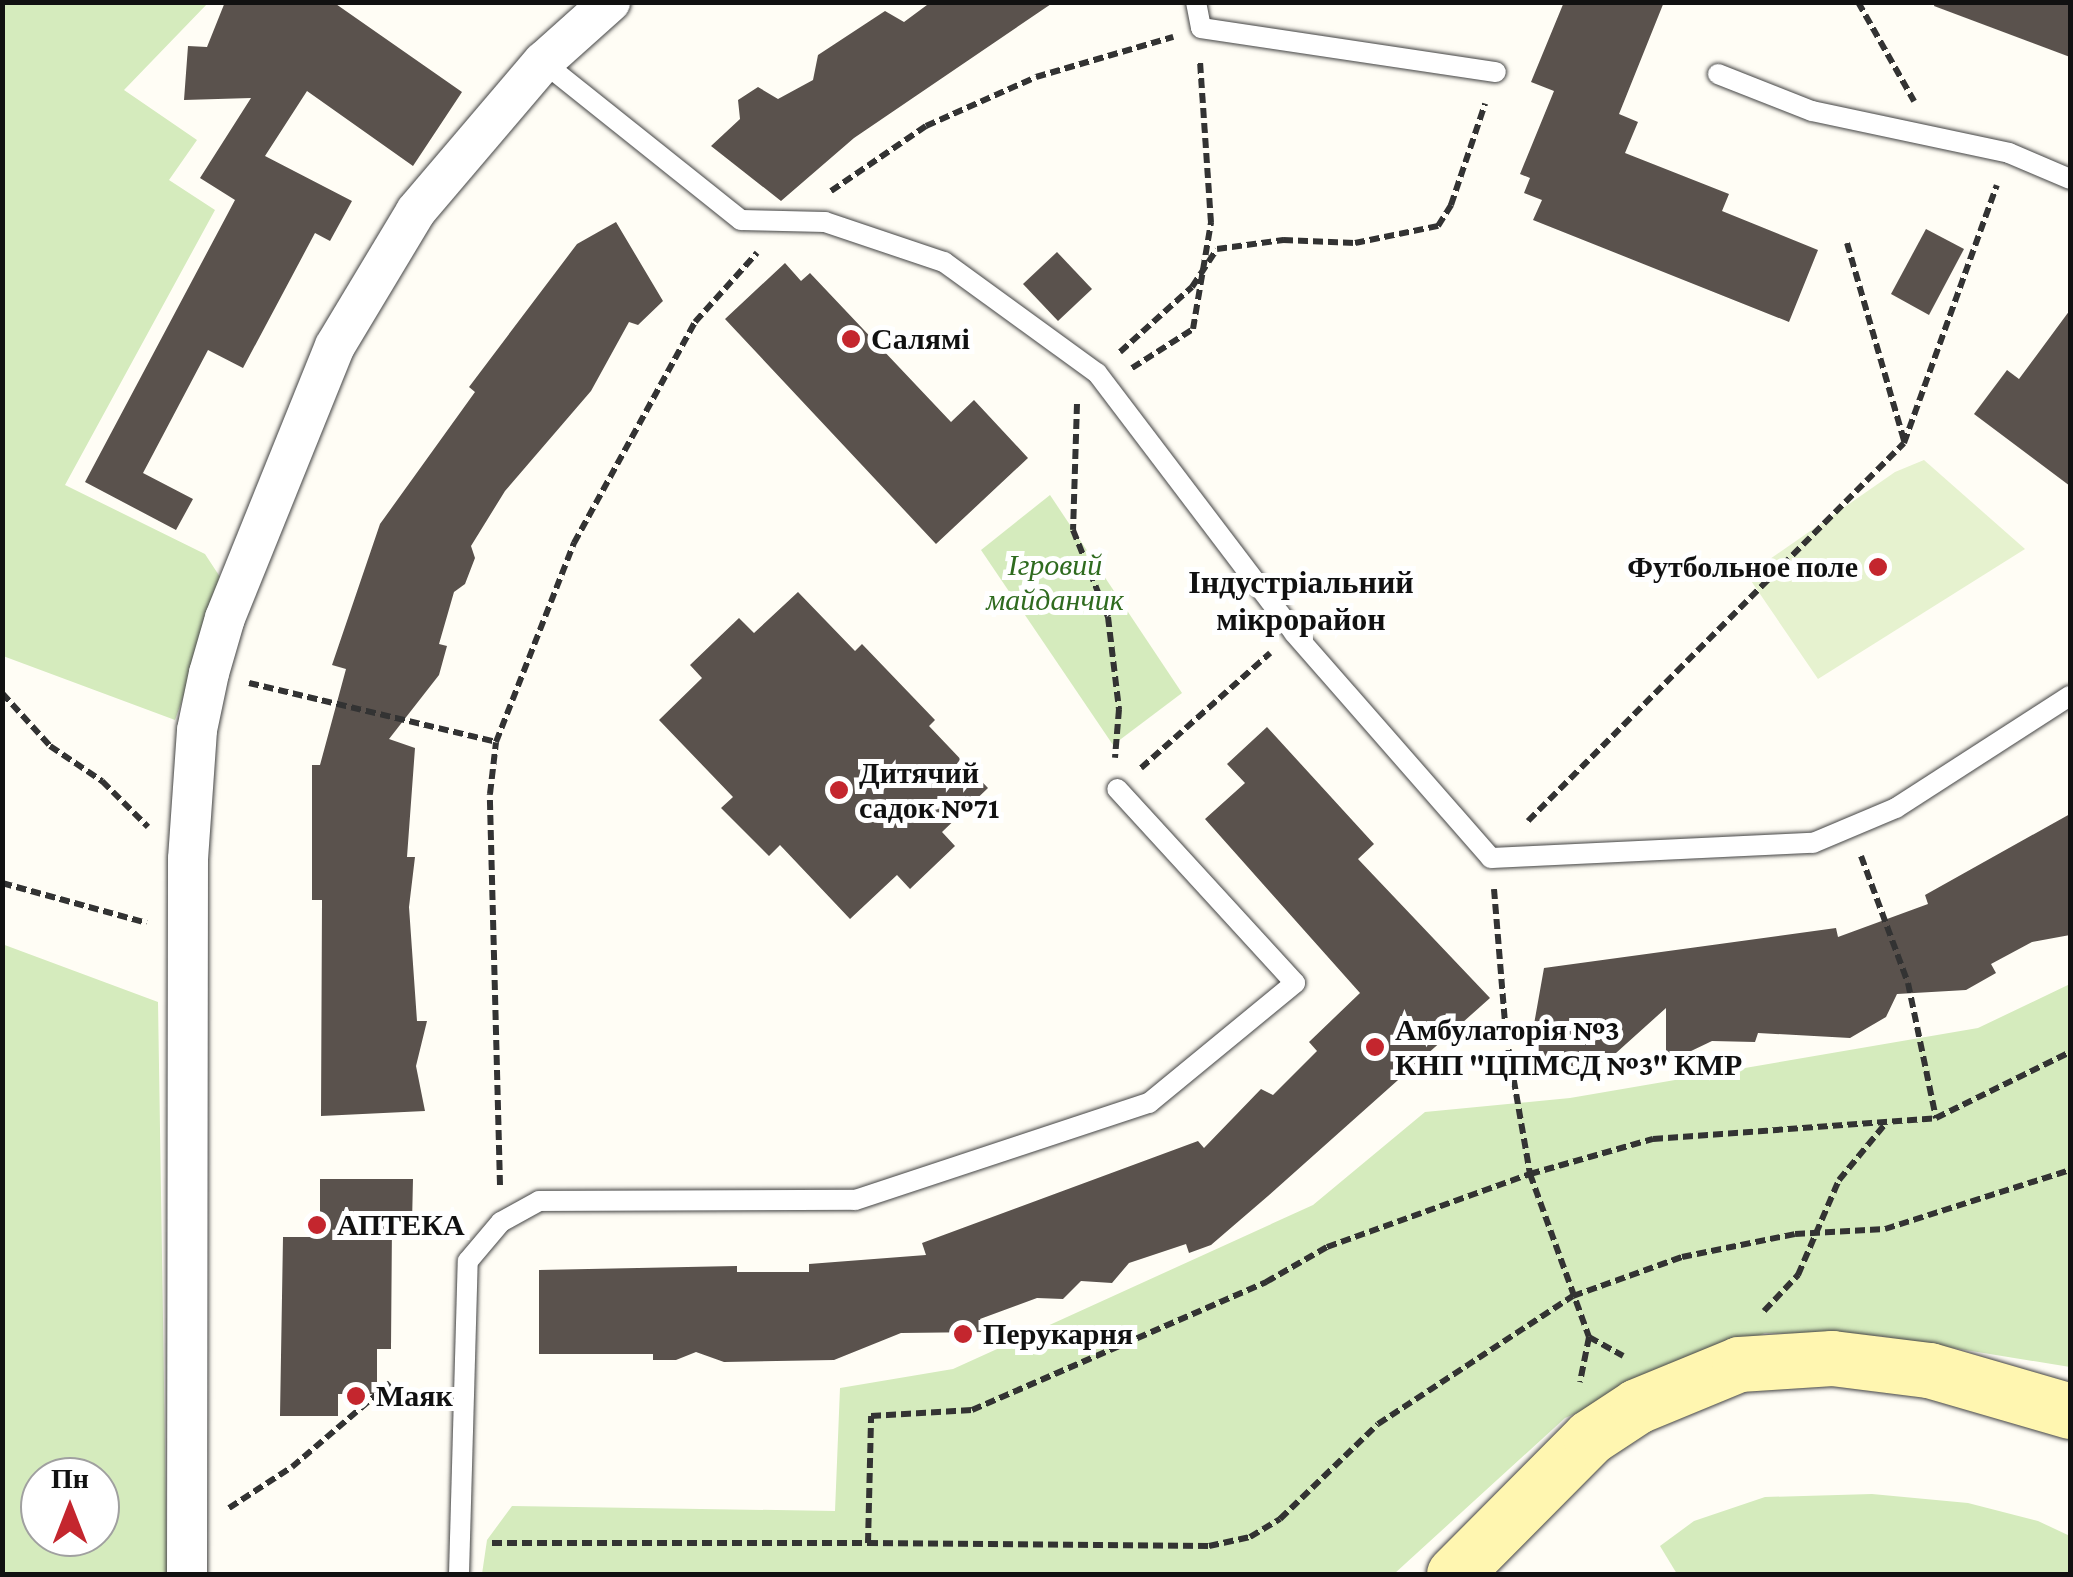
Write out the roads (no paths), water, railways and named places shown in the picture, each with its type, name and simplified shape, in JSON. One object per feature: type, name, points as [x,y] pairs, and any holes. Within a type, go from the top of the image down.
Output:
[{"type":"main road","points":[[1454,1574],[1590,1436],[1637,1406],[1739,1364],[1832,1358],[1929,1370],[2070,1412]]},
{"type":"street","points":[[187,1555],[188,859],[198,730],[210,673],[225,618],[335,346],[416,212],[544,62],[610,2]]},
{"type":"lane","points":[[1196,2],[1201,28],[1496,72]]},
{"type":"lane","points":[[544,62],[741,220],[782,226],[825,222],[944,262],[1097,373],[1294,633],[1491,858],[1813,843],[1852,830],[2070,696]]},
{"type":"lane","points":[[1718,74],[1812,111],[1937,141],[2009,153],[2070,179]]},
{"type":"lane","points":[[460,1574],[468,1261],[501,1222],[539,1201],[854,1200],[1150,1103],[1295,983],[1117,790]]},
{"type":"place","name":"Салямі","points":[[851,339]]},
{"type":"place","name":"Футбольное поле","points":[[1878,567]]},
{"type":"place","name":"Дитячий садок №71","points":[[839,790]]},
{"type":"place","name":"Амбулаторія №3 КНП \"ЦПМСД №3\" КМР","points":[[1375,1047]]},
{"type":"place","name":"АПТЕКА","points":[[317,1225]]},
{"type":"place","name":"Перукарня","points":[[963,1334]]},
{"type":"place","name":"Маяк","points":[[356,1396]]},
{"type":"district","name":"Індустріальний мікрорайон","points":[[1301,602]]},
{"type":"park label","name":"Ігровий майданчик","points":[[1055,582]]}]
